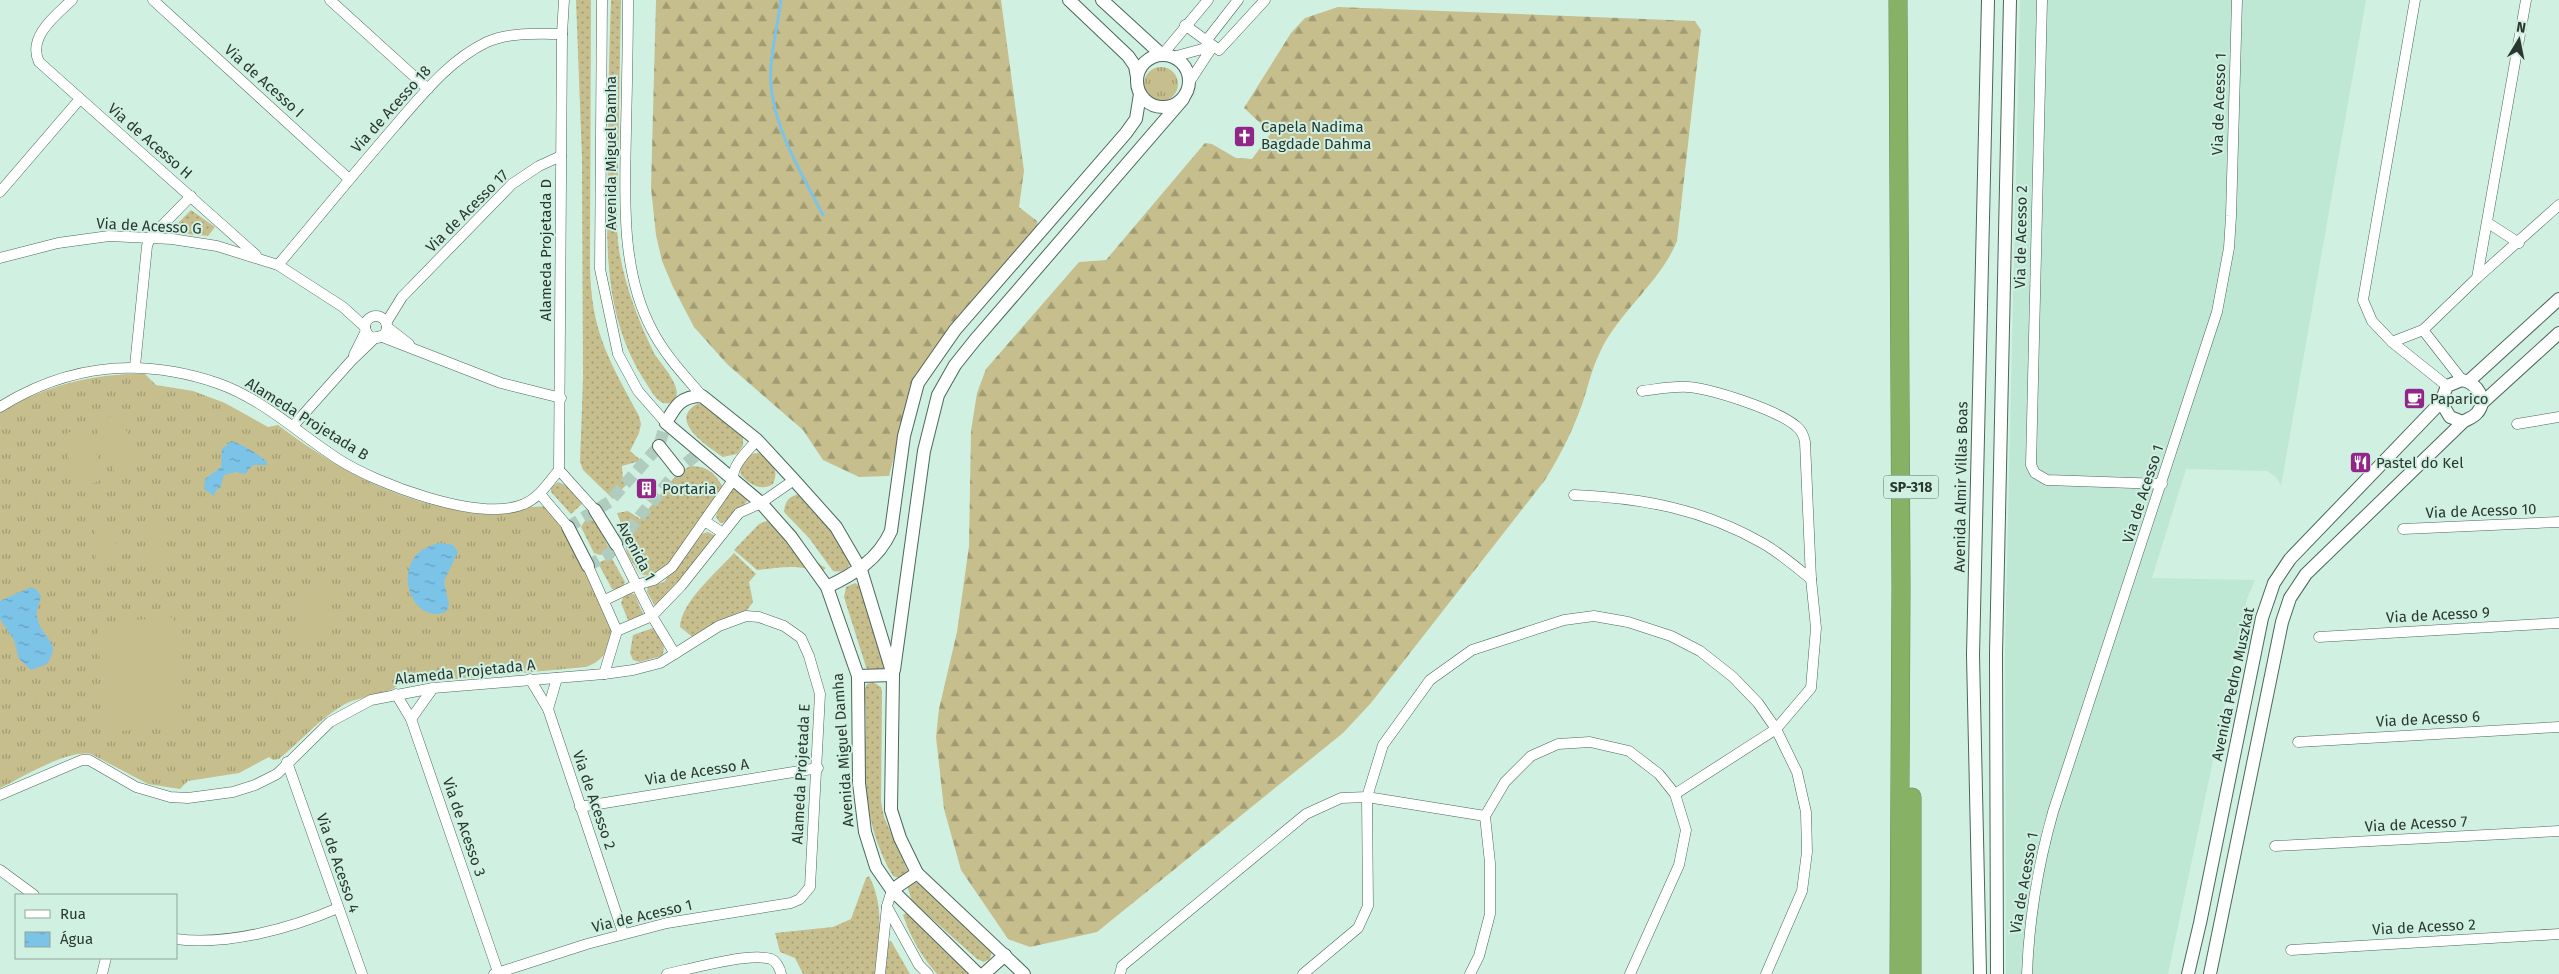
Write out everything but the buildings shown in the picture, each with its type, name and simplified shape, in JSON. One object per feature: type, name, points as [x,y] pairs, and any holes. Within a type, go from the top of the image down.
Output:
[{"type":"highway","name":"SP-318","points":[[1898,0],[1901,578],[1899,974]]},
{"type":"highway","name":"SP-318","points":[[1910,0],[1912,974]]},
{"type":"street","name":"Via de Acesso H","points":[[72,0],[50,22],[37,41],[36,57],[39,62],[79,100],[191,196],[259,258]]},
{"type":"street","points":[[330,0],[428,89]]},
{"type":"street","name":"Alameda Projetada D","points":[[559,470],[561,398],[562,34],[564,0]]},
{"type":"street","name":"Avenida Miguel Damha","points":[[602,0],[600,269],[618,354],[638,392],[666,423],[761,503],[791,537],[827,588],[858,676],[860,783],[865,832],[876,867],[892,890],[978,974]]},
{"type":"street","name":"Avenida Miguel Damha","points":[[628,0],[626,229],[636,288],[651,329],[669,358],[702,396],[757,440],[836,527],[861,570],[893,675],[891,810],[900,838],[918,873],[1024,974]]},
{"type":"street","points":[[827,588],[861,570],[885,544],[891,531],[904,436],[918,383],[955,330],[1126,134],[1136,119],[1140,94],[1135,66],[1128,56],[1069,0]]},
{"type":"street","points":[[1102,0],[1167,56],[1186,69],[1190,81]]},
{"type":"street","points":[[1167,56],[1185,25],[1208,0]]},
{"type":"street","points":[[858,676],[893,675],[924,450],[938,395],[955,365],[974,340],[1183,99],[1190,81],[1210,44],[1238,0]]},
{"type":"street","points":[[1185,25],[1219,50],[1264,0]]},
{"type":"street","name":"Avenida Almir Villas Boas","points":[[1980,974],[1973,655],[1988,0]]},
{"type":"street","points":[[1997,974],[1996,654],[2010,0]]},
{"type":"street","name":"Via de Acesso 2","points":[[2042,0],[2031,460],[2035,473],[2047,480],[2162,484]]},
{"type":"street","name":"Via de Acesso 1","points":[[2027,974],[2035,890],[2050,820],[2217,312],[2229,248],[2236,0]]},
{"type":"street","points":[[2415,0],[2363,300],[2372,321],[2392,342],[2446,386]]},
{"type":"street","points":[[2477,278],[2526,0]]},
{"type":"street","name":"Via de Acesso I","points":[[156,2],[349,179]]},
{"type":"street","name":"Via de Acesso 18","points":[[278,265],[349,179],[428,89],[458,59],[488,42],[508,36],[562,34]]},
{"type":"street","points":[[1137,77],[1146,62],[1210,44]]},
{"type":"street","points":[[1140,94],[1152,105],[1160,108],[1176,104],[1183,99]]},
{"type":"street","points":[[0,192],[79,100]]},
{"type":"street","name":"Via de Acesso 17","points":[[402,297],[512,184],[539,166],[561,156]]},
{"type":"street","points":[[135,366],[147,246],[150,238],[191,196]]},
{"type":"street","points":[[2392,342],[2424,330],[2477,278],[2559,205]]},
{"type":"street","points":[[2488,223],[2519,242]]},
{"type":"street","name":"Via de Acesso G","points":[[0,258],[34,248],[84,238],[109,236],[150,238],[217,246],[278,265],[343,307]]},
{"type":"street","points":[[351,361],[374,316],[402,297]]},
{"type":"street","points":[[293,426],[351,361],[378,337],[402,297]]},
{"type":"street","points":[[2446,386],[2466,381],[2559,299]]},
{"type":"street","points":[[343,307],[366,329],[378,337],[501,383],[561,398]]},
{"type":"street","points":[[343,307],[374,316],[426,356]]},
{"type":"street","points":[[2424,330],[2466,381],[2480,393],[2481,404]]},
{"type":"street","points":[[2210,974],[2282,622],[2290,598],[2306,574],[2463,422],[2476,414],[2481,404],[2559,333]]},
{"type":"street","name":"Alameda Projetada B","points":[[0,407],[29,390],[64,378],[111,367],[135,366],[193,376],[242,394],[293,426],[339,460],[398,488],[446,502],[482,509],[505,508],[525,504],[540,494]]},
{"type":"street","points":[[2446,386],[2441,402],[2450,417],[2463,422]]},
{"type":"street","points":[[1642,391],[1689,387],[1712,391],[1751,404],[1799,428],[1805,442],[1811,579],[1816,628],[1811,688],[1776,729],[1675,794]]},
{"type":"street","points":[[666,423],[681,400],[702,396]]},
{"type":"street","name":"Avenida Pedro Muszkat","points":[[2188,974],[2262,618],[2274,583],[2290,559],[2441,402]]},
{"type":"street","points":[[2517,424],[2559,417]]},
{"type":"street","points":[[605,600],[636,585],[654,580],[672,567],[706,522],[734,480],[733,472],[737,465],[757,440]]},
{"type":"street","points":[[659,446],[678,470]]},
{"type":"street","points":[[559,470],[540,494],[568,527],[605,600],[617,631],[604,674]]},
{"type":"street","name":"Avenida 1","points":[[559,470],[595,510],[616,544],[652,616],[675,654]]},
{"type":"street","points":[[617,631],[652,616],[681,586],[739,512],[761,503],[794,480]]},
{"type":"street","points":[[1574,495],[1624,497],[1657,503],[1721,522],[1766,545],[1811,579]]},
{"type":"street","points":[[706,522],[723,533]]},
{"type":"street","name":"Via de Acesso 10","points":[[2403,529],[2559,522]]},
{"type":"street","name":"Alameda Projetada A","points":[[0,795],[82,760],[89,760],[120,779],[151,793],[188,798],[233,792],[256,785],[276,774],[316,733],[344,713],[371,700],[433,688],[604,674],[660,663],[719,626],[746,616],[759,617]]},
{"type":"street","points":[[1303,974],[1358,928],[1368,906],[1367,797],[1383,745],[1430,680],[1472,650],[1564,620],[1594,616],[1628,622],[1671,636],[1700,651],[1733,677],[1758,703],[1776,729],[1797,772],[1806,812],[1807,852],[1802,891],[1766,974]]},
{"type":"street","name":"Alameda Projetada E","points":[[759,617],[784,626],[801,638],[809,656],[820,694],[818,768],[810,886],[800,899]]},
{"type":"street","name":"Via de Acesso 9","points":[[2319,637],[2559,623]]},
{"type":"street","points":[[548,710],[557,678]]},
{"type":"street","name":"Via de Acesso 2","points":[[530,679],[548,710],[623,933]]},
{"type":"street","points":[[411,718],[433,688]]},
{"type":"street","name":"Via de Acesso 3","points":[[396,694],[411,718],[496,973]]},
{"type":"street","name":"Via de Acesso 6","points":[[2298,742],[2559,727]]},
{"type":"street","points":[[1470,974],[1479,956],[1490,914],[1490,863],[1485,816],[1504,782],[1531,756],[1558,744],[1590,742],[1629,751],[1659,774],[1675,794],[1686,830],[1679,865],[1630,974]]},
{"type":"street","name":"Via de Acesso 4","points":[[287,762],[362,974]]},
{"type":"street","name":"Via de Acesso A","points":[[580,807],[818,768]]},
{"type":"street","points":[[1120,974],[1122,966],[1306,814],[1341,798],[1367,797],[1485,816]]},
{"type":"street","name":"Via de Acesso 7","points":[[2275,846],[2559,831]]},
{"type":"street","points":[[0,870],[33,894]]},
{"type":"street","points":[[880,974],[887,906],[892,890],[918,873]]},
{"type":"street","name":"Via de Acesso 1","points":[[496,973],[623,933],[667,923],[791,903],[800,899]]},
{"type":"street","points":[[887,906],[919,966],[928,974]]},
{"type":"street","points":[[178,940],[214,939],[262,932],[299,922],[338,908]]},
{"type":"street","name":"Via de Acesso 2","points":[[2291,950],[2559,934]]},
{"type":"street","points":[[984,974],[1005,955]]},
{"type":"street","points":[[667,974],[757,956],[773,959],[781,971]]},
{"type":"street","points":[[102,974],[106,959]]},
{"type":"shaded area","points":[[2020,0],[2366,0],[2281,486],[2276,477],[2267,471],[2186,469],[2152,578],[2255,580],[2247,599],[2168,974],[2006,974],[2005,651]]},
{"type":"green space","points":[[576,0],[591,0],[591,289],[598,328],[604,345],[639,416],[641,424],[639,433],[630,451],[644,463],[643,466],[636,462],[622,466],[623,480],[627,484],[613,499],[583,470],[580,462],[583,379],[582,158]]},
{"type":"green space","points":[[611,0],[621,0],[617,208],[619,250],[628,290],[643,328],[654,353],[676,386],[677,393],[675,399],[669,403],[662,402],[656,398],[632,359],[621,332],[614,303],[610,275],[607,217]]},
{"type":"green space","points":[[656,0],[1001,0],[1024,171],[1019,207],[1037,221],[1039,230],[959,317],[915,376],[889,476],[859,477],[823,460],[803,430],[727,364],[694,327],[673,287],[662,261],[656,235],[651,188]]},
{"type":"green space","points":[[1338,7],[1695,21],[1701,30],[1677,241],[1661,269],[1619,322],[1601,350],[1575,424],[1545,480],[1371,703],[1343,733],[1097,932],[1030,947],[1008,939],[961,870],[944,809],[936,737],[939,709],[957,632],[969,546],[971,431],[977,393],[986,369],[1079,262],[1106,260],[1205,143],[1212,144],[1236,158],[1252,159],[1271,133],[1244,108],[1291,33],[1305,18]]},
{"type":"green space","points":[[1161,67],[1173,72],[1178,84],[1173,96],[1161,101],[1149,96],[1144,84],[1149,72]]},
{"type":"green space","points":[[191,210],[215,227],[208,236],[185,233],[179,228],[177,224]]},
{"type":"green space","points":[[145,374],[156,385],[193,391],[225,403],[268,427],[278,425],[353,474],[379,486],[433,505],[493,515],[536,507],[547,508],[561,522],[614,627],[606,652],[598,661],[586,667],[400,684],[380,694],[345,704],[319,723],[279,759],[273,760],[269,757],[239,773],[188,781],[180,789],[148,784],[91,754],[69,756],[57,760],[0,788],[0,413],[30,397],[61,385],[93,378]]},
{"type":"green space","points":[[697,404],[702,404],[743,435],[743,446],[737,454],[723,457],[701,440],[688,426],[686,418],[689,411]]},
{"type":"green space","points":[[119,413],[141,465],[116,475],[94,424]]},
{"type":"green space","points":[[85,426],[106,478],[81,488],[60,436]]},
{"type":"green space","points":[[759,453],[771,462],[775,469],[773,484],[769,486],[756,486],[741,475],[740,467],[749,454]]},
{"type":"green space","points":[[690,466],[701,467],[710,471],[723,488],[692,536],[672,561],[655,575],[640,574],[626,549],[627,538],[630,532],[624,531],[617,513],[628,511],[640,519],[677,474]]},
{"type":"green space","points":[[558,482],[570,487],[583,503],[571,514],[551,492],[551,488]]},
{"type":"green space","points":[[736,488],[748,498],[747,501],[732,517],[720,523],[716,517],[718,510],[729,489]]},
{"type":"green space","points":[[800,494],[811,501],[850,557],[851,563],[846,569],[839,572],[833,571],[809,538],[784,512],[788,500]]},
{"type":"green space","points":[[586,519],[596,521],[608,546],[605,554],[594,553],[581,527]]},
{"type":"green space","points":[[769,520],[781,521],[790,525],[796,531],[810,554],[826,568],[819,573],[796,567],[757,570],[734,550],[759,524]]},
{"type":"green space","points":[[114,527],[116,564],[96,565],[95,528]]},
{"type":"green space","points":[[145,528],[166,528],[167,565],[146,565]]},
{"type":"green space","points":[[708,532],[716,536],[658,606],[655,606],[647,592],[648,587],[664,582],[701,534]]},
{"type":"green space","points":[[734,553],[756,574],[749,582],[753,602],[745,613],[695,639],[680,627],[686,608],[701,588]]},
{"type":"green space","points":[[611,557],[625,582],[621,591],[612,589],[598,563]]},
{"type":"green space","points":[[855,583],[863,588],[884,667],[882,671],[870,672],[866,667],[844,597],[846,587]]},
{"type":"green space","points":[[328,586],[331,636],[302,637],[299,588]]},
{"type":"green space","points":[[631,593],[635,595],[643,614],[631,622],[628,620],[621,603],[624,595]]},
{"type":"green space","points":[[174,617],[181,727],[105,732],[97,623]]},
{"type":"green space","points":[[656,628],[663,642],[662,656],[639,662],[633,660],[630,653],[633,635]]},
{"type":"green space","points":[[873,682],[881,687],[882,691],[881,802],[884,817],[908,872],[899,878],[893,876],[877,842],[866,792],[866,713],[864,691],[867,684]]},
{"type":"green space","points":[[869,876],[877,899],[880,924],[876,974],[803,974],[795,958],[780,952],[775,933],[833,927],[851,919],[866,878]]},
{"type":"green space","points":[[919,883],[992,951],[990,959],[984,962],[977,959],[912,901],[908,889],[909,884]]},
{"type":"green space","points":[[906,913],[970,974],[937,974],[913,939],[903,915]]},
{"type":"green space","points":[[887,941],[891,941],[910,974],[884,974]]},
{"type":"water","points":[[231,441],[256,453],[267,462],[267,465],[253,465],[245,474],[236,472],[224,475],[220,488],[216,490],[214,496],[204,489],[205,479],[221,467],[222,449]]},
{"type":"water","points":[[441,543],[453,545],[458,552],[444,581],[449,605],[446,612],[433,614],[421,609],[413,599],[409,586],[408,572],[413,559],[424,549]]},
{"type":"water","points":[[31,587],[36,589],[41,596],[37,617],[43,632],[52,645],[53,651],[47,664],[31,670],[19,659],[14,640],[0,619],[0,601]]},
{"type":"waterway","points":[[781,0],[771,68],[774,106],[787,144],[823,215]]},
{"type":"tunnel","points":[[568,527],[609,502],[659,446],[666,423]]},
{"type":"tunnel","points":[[588,566],[609,554],[678,470],[695,456],[706,457]]},
{"type":"place","name":"Capela Nadima Bagdade Dahma","points":[[1245,136]]},
{"type":"place","name":"Paparico","points":[[2414,399]]},
{"type":"place","name":"Pastel do Kel","points":[[2360,463]]},
{"type":"place","name":"Portaria","points":[[646,489]]}]
